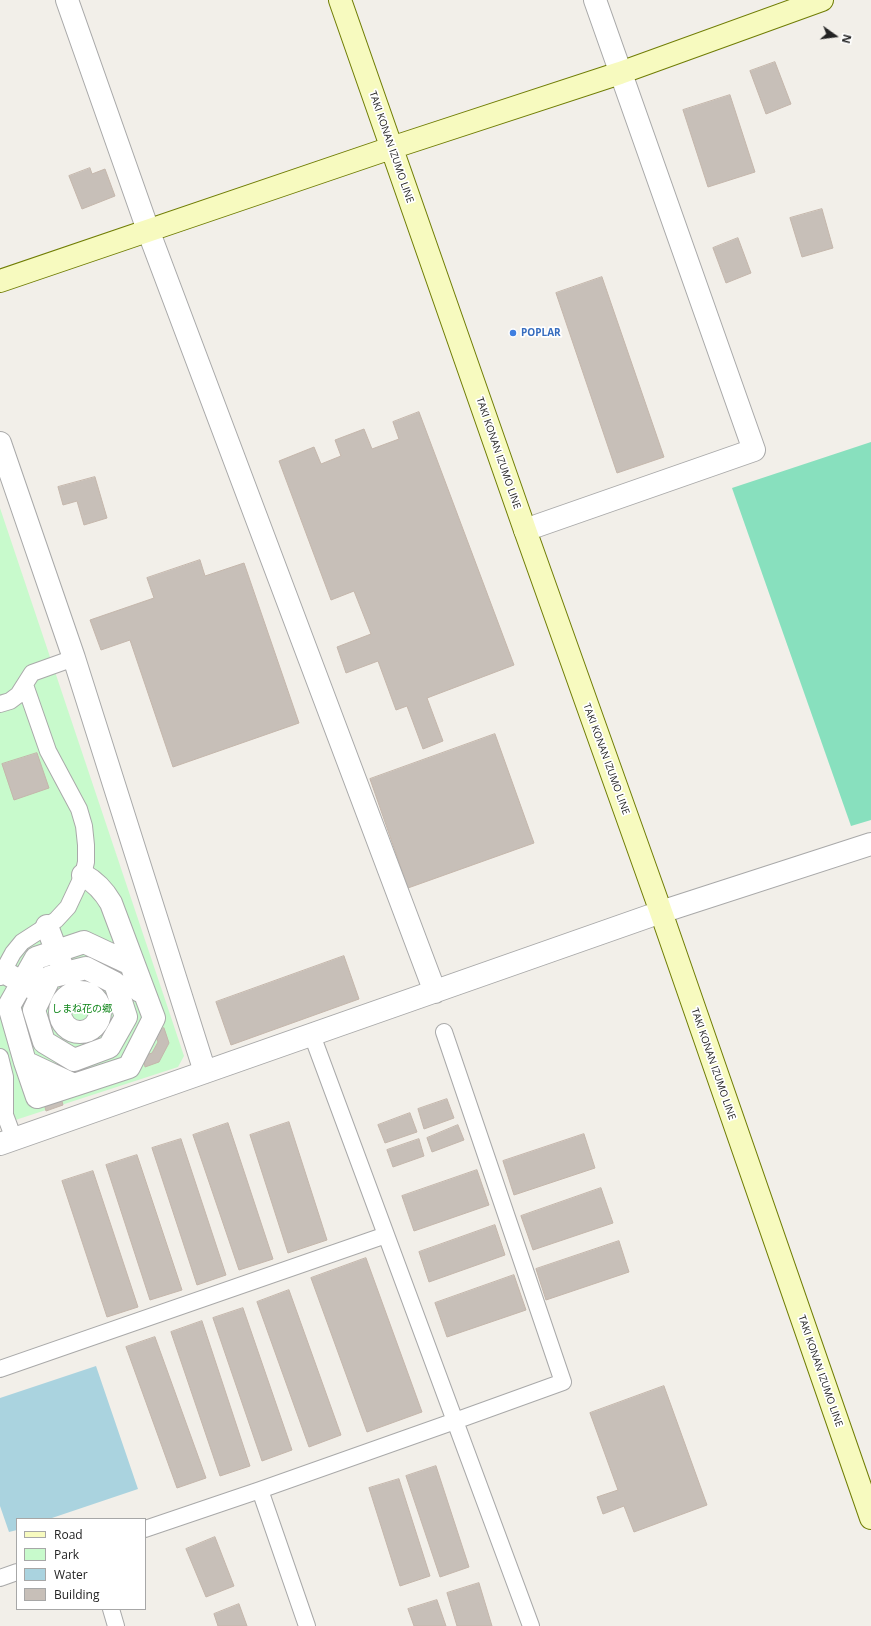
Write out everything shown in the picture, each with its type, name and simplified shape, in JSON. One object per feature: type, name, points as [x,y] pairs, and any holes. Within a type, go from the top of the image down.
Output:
[{"type":"main road","name":"TAKI KONAN IZUMO LINE","points":[[340,0],[525,530],[661,912],[871,1518]]},
{"type":"main road","points":[[0,280],[391,148],[620,73],[822,0]]},
{"type":"street","points":[[67,0],[148,230],[434,992]]},
{"type":"street","points":[[525,530],[754,450],[595,0]]},
{"type":"street","points":[[0,443],[74,658],[205,1072]]},
{"type":"street","points":[[7,1142],[661,912],[871,844]]},
{"type":"street","points":[[83,875],[92,880],[105,893],[122,930],[142,991]]},
{"type":"street","points":[[47,926],[103,1074]]},
{"type":"street","points":[[84,942],[131,964],[154,1018],[129,1067],[103,1074],[37,1098],[9,1006],[36,958],[57,952],[84,942],[122,930]]},
{"type":"street","points":[[48,1074],[98,974],[110,954]]},
{"type":"street","points":[[86,968],[98,974],[115,984],[126,1017],[109,1047],[74,1060],[44,1042],[34,1010],[50,977],[86,968]]},
{"type":"street","points":[[1,974],[80,1012],[140,1044]]},
{"type":"street","points":[[0,1040],[142,991]]},
{"type":"street","points":[[25,1062],[74,1085]]},
{"type":"lane","points":[[0,704],[10,701],[18,695],[32,673],[74,658]]},
{"type":"lane","points":[[1,974],[22,942],[56,920],[68,907],[83,875],[86,862],[86,845],[79,810],[48,751],[25,685]]},
{"type":"lane","points":[[146,1529],[260,1490],[562,1382],[444,1032]]},
{"type":"lane","points":[[312,1035],[531,1626]]},
{"type":"lane","points":[[0,1057],[5,1077],[7,1142]]},
{"type":"lane","points":[[0,1369],[386,1235]]},
{"type":"lane","points":[[260,1490],[307,1626]]},
{"type":"lane","points":[[110,1610],[116,1626]]},
{"type":"green space","points":[[871,442],[871,820],[851,826],[732,488]]},
{"type":"green space","name":"しまね花の郷","points":[[0,508],[184,1056],[178,1067],[0,1125]]},
{"type":"water","points":[[96,1366],[138,1489],[52,1518],[16,1518],[16,1530],[9,1532],[0,1506],[0,1398]]},
{"type":"building","points":[[775,62],[791,104],[766,114],[750,71]]},
{"type":"building","points":[[730,95],[755,172],[708,187],[683,110]]},
{"type":"building","points":[[90,168],[92,174],[105,169],[115,196],[82,209],[69,176]]},
{"type":"building","points":[[822,209],[833,248],[802,257],[790,218]]},
{"type":"building","points":[[738,238],[751,273],[726,283],[713,248]]},
{"type":"building","points":[[602,277],[664,457],[617,473],[556,293]]},
{"type":"building","points":[[419,412],[514,665],[427,698],[443,741],[423,749],[407,706],[396,710],[378,661],[346,673],[337,647],[371,634],[354,591],[331,600],[279,461],[314,447],[321,464],[341,456],[335,440],[364,429],[372,449],[399,439],[393,422]]},
{"type":"building","points":[[95,477],[107,518],[84,525],[77,501],[63,505],[58,487]]},
{"type":"building","points":[[200,560],[205,576],[244,563],[299,723],[173,767],[130,640],[101,650],[90,620],[154,598],[147,578]]},
{"type":"building","points":[[495,734],[534,843],[408,888],[370,779]]},
{"type":"building","points":[[37,753],[49,788],[14,800],[2,764]]},
{"type":"building","points":[[344,956],[359,999],[231,1045],[216,1002]]},
{"type":"building","points":[[164,1028],[169,1043],[159,1062],[145,1067],[143,1056],[152,1053],[158,1042],[154,1032]]},
{"type":"building","points":[[60,1094],[63,1105],[46,1111],[43,1100]]},
{"type":"building","points":[[447,1099],[454,1118],[424,1129],[418,1109]]},
{"type":"building","points":[[410,1113],[417,1132],[385,1143],[378,1125]]},
{"type":"building","points":[[289,1122],[327,1240],[288,1253],[250,1135]]},
{"type":"building","points":[[228,1123],[273,1259],[239,1270],[193,1135]]},
{"type":"building","points":[[458,1125],[464,1140],[432,1152],[427,1138]]},
{"type":"building","points":[[584,1134],[595,1168],[514,1195],[503,1161]]},
{"type":"building","points":[[181,1139],[226,1275],[197,1285],[152,1148]]},
{"type":"building","points":[[419,1139],[424,1156],[393,1167],[387,1150]]},
{"type":"building","points":[[137,1155],[182,1290],[150,1300],[106,1165]]},
{"type":"building","points":[[477,1170],[489,1205],[414,1231],[402,1196]]},
{"type":"building","points":[[93,1171],[138,1307],[107,1317],[62,1181]]},
{"type":"building","points":[[601,1188],[613,1223],[533,1250],[521,1216]]},
{"type":"building","points":[[495,1225],[505,1255],[429,1282],[419,1252]]},
{"type":"building","points":[[619,1241],[629,1272],[546,1300],[536,1269]]},
{"type":"building","points":[[366,1258],[422,1412],[367,1432],[311,1278]]},
{"type":"building","points":[[514,1275],[526,1310],[447,1337],[435,1303]]},
{"type":"building","points":[[289,1290],[341,1435],[309,1447],[257,1302]]},
{"type":"building","points":[[243,1308],[292,1450],[262,1461],[213,1318]]},
{"type":"building","points":[[202,1321],[250,1466],[220,1476],[171,1332]]},
{"type":"building","points":[[155,1337],[206,1478],[177,1488],[126,1347]]},
{"type":"building","points":[[664,1386],[707,1505],[634,1532],[624,1506],[603,1514],[597,1497],[618,1490],[590,1413]]},
{"type":"building","points":[[436,1466],[469,1567],[440,1577],[406,1476]]},
{"type":"building","points":[[399,1479],[430,1576],[400,1586],[369,1488]]},
{"type":"building","points":[[215,1537],[234,1586],[206,1597],[186,1549]]},
{"type":"building","points":[[479,1583],[492,1626],[457,1626],[447,1593]]},
{"type":"building","points":[[437,1600],[446,1626],[414,1626],[408,1609]]},
{"type":"building","points":[[239,1604],[247,1626],[218,1626],[214,1614]]},
{"type":"place","name":"POPLAR","points":[[513,333]]}]
